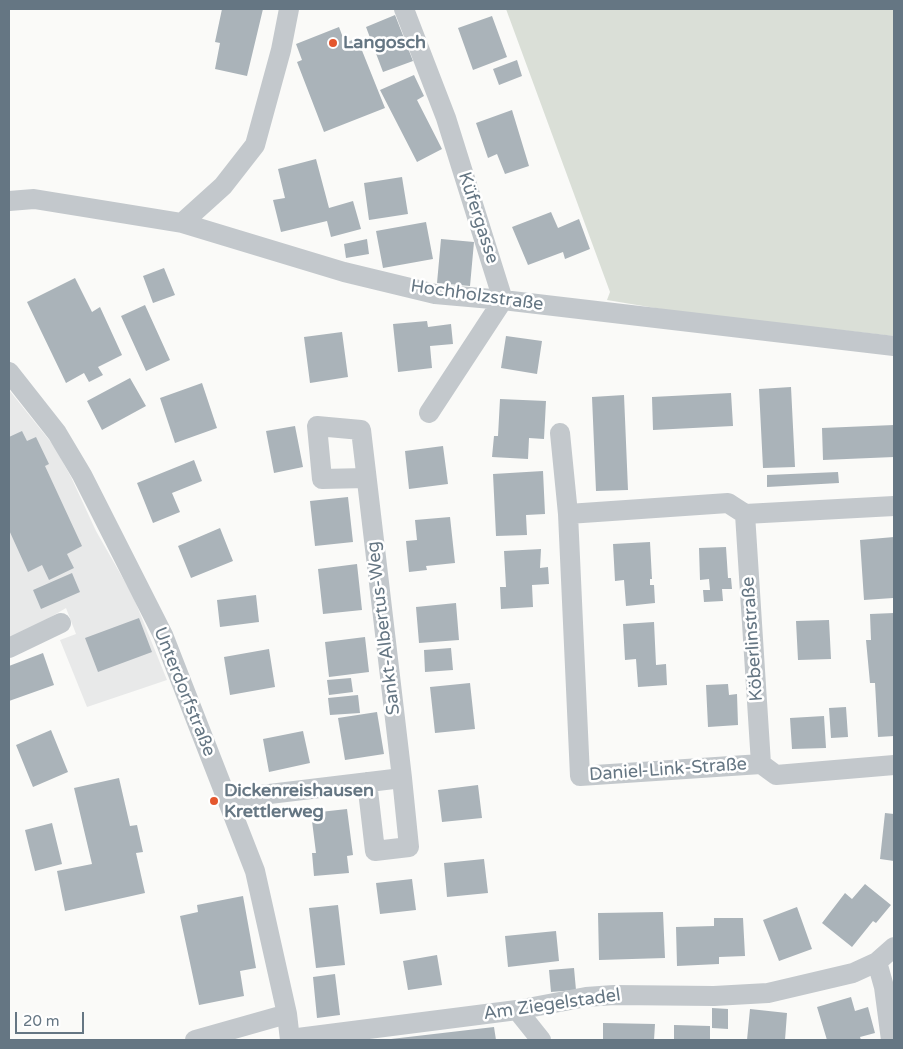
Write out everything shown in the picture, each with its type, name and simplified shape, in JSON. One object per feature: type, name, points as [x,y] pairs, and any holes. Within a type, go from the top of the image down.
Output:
[{"type":"street","points":[[182,223],[223,186],[254,145],[281,50],[290,9]]},
{"type":"street","name":"Küfergasse","points":[[404,9],[446,118],[503,300]]},
{"type":"street","name":"Hochholzstraße","points":[[9,201],[34,199],[182,223],[344,272],[435,294],[503,300],[894,346]]},
{"type":"street","points":[[429,413],[503,300]]},
{"type":"street","name":"Unterdorfstraße","points":[[9,372],[57,433],[82,475],[163,635],[255,871],[287,1014],[290,1040]]},
{"type":"street","name":"Daniel-Link-Straße","points":[[560,433],[568,514],[580,776],[761,764],[776,775],[894,765]]},
{"type":"street","name":"Sankt-Albertus-Weg","points":[[366,478],[409,848],[375,851],[367,782]]},
{"type":"street","points":[[568,514],[728,503],[745,514],[894,506]]},
{"type":"street","name":"Köberlinstraße","points":[[745,514],[761,764]]},
{"type":"street","points":[[9,648],[61,623]]},
{"type":"street","points":[[228,799],[402,778]]},
{"type":"street","name":"Am Ziegelstadel","points":[[290,1040],[517,1010],[586,997],[614,995],[714,996],[768,993],[853,973],[877,962],[894,947]]},
{"type":"street","points":[[877,962],[884,987],[892,1040]]},
{"type":"street","points":[[517,1010],[541,1040]]},
{"type":"street","points":[[195,1040],[287,1014]]},
{"type":"shaded area","points":[[506,9],[894,9],[894,336],[685,313],[607,300],[610,292]]},
{"type":"shaded area","points":[[9,390],[54,446],[71,477],[96,531],[133,596],[167,680],[87,707],[60,640],[76,634],[66,608],[9,642]]},
{"type":"building","points":[[222,9],[263,9],[247,76],[215,69],[220,43],[215,42]]},
{"type":"building","points":[[395,15],[413,61],[383,72],[366,27]]},
{"type":"building","points":[[492,16],[507,57],[473,70],[458,28]]},
{"type":"building","points":[[339,27],[345,43],[357,38],[385,108],[324,132],[297,62],[302,60],[296,44]]},
{"type":"building","points":[[517,60],[522,76],[499,85],[493,69]]},
{"type":"building","points":[[414,75],[424,96],[417,100],[442,149],[417,162],[380,90]]},
{"type":"building","points":[[512,110],[529,166],[505,174],[497,154],[488,158],[476,123]]},
{"type":"building","points":[[316,159],[329,208],[353,201],[361,229],[331,237],[327,221],[281,232],[273,200],[285,198],[278,169]]},
{"type":"building","points":[[402,177],[408,214],[369,220],[364,183]]},
{"type":"building","points":[[551,212],[558,228],[579,219],[590,249],[565,259],[563,252],[528,265],[512,227]]},
{"type":"building","points":[[426,222],[433,259],[383,268],[376,231]]},
{"type":"building","points":[[367,239],[369,254],[346,258],[344,244]]},
{"type":"building","points":[[441,239],[474,242],[470,286],[437,283]]},
{"type":"building","points":[[164,268],[175,295],[153,303],[143,276]]},
{"type":"building","points":[[75,278],[92,312],[100,307],[122,355],[98,367],[103,375],[89,382],[84,373],[66,383],[27,302]]},
{"type":"building","points":[[145,305],[170,360],[146,371],[121,316]]},
{"type":"building","points":[[427,321],[428,327],[451,324],[453,344],[430,346],[432,368],[398,372],[393,324]]},
{"type":"building","points":[[342,332],[348,377],[310,383],[304,337]]},
{"type":"building","points":[[506,336],[542,341],[537,374],[501,368]]},
{"type":"building","points":[[130,378],[146,406],[102,430],[87,401]]},
{"type":"building","points":[[202,383],[217,428],[175,443],[160,398]]},
{"type":"building","points":[[791,387],[795,467],[763,468],[759,389]]},
{"type":"building","points":[[731,393],[733,426],[653,430],[652,397]]},
{"type":"building","points":[[624,395],[628,490],[596,491],[592,397]]},
{"type":"building","points":[[500,399],[546,401],[544,439],[529,438],[528,459],[492,457],[494,436],[498,436]]},
{"type":"building","points":[[894,425],[894,457],[823,460],[822,428]]},
{"type":"building","points":[[295,426],[303,467],[274,473],[266,431]]},
{"type":"building","points":[[22,431],[27,441],[36,437],[49,464],[45,466],[82,546],[67,554],[74,568],[49,580],[42,565],[28,572],[9,530],[9,437]]},
{"type":"building","points":[[443,446],[448,484],[409,489],[405,451]]},
{"type":"building","points":[[194,460],[202,481],[172,493],[180,512],[153,523],[137,483]]},
{"type":"building","points":[[543,471],[545,514],[526,515],[527,535],[496,536],[493,474]]},
{"type":"building","points":[[838,472],[839,483],[767,487],[767,475]]},
{"type":"building","points":[[348,497],[353,542],[315,546],[310,501]]},
{"type":"building","points":[[450,517],[455,563],[426,566],[427,570],[409,572],[406,541],[417,540],[415,520]]},
{"type":"building","points":[[220,528],[233,561],[191,578],[178,546]]},
{"type":"building","points":[[894,537],[893,598],[864,600],[860,540]]},
{"type":"building","points":[[650,542],[652,579],[650,579],[650,585],[654,585],[655,603],[626,606],[624,580],[615,581],[613,544]]},
{"type":"building","points":[[726,547],[728,578],[731,578],[732,589],[722,589],[723,601],[704,602],[703,590],[710,590],[709,579],[700,580],[699,548]]},
{"type":"building","points":[[541,549],[540,568],[548,567],[549,584],[532,585],[533,607],[501,609],[500,587],[506,587],[504,551]]},
{"type":"building","points":[[357,564],[362,610],[323,614],[318,569]]},
{"type":"building","points":[[72,573],[80,592],[41,609],[33,590]]},
{"type":"building","points":[[256,595],[259,622],[220,627],[217,600]]},
{"type":"building","points":[[456,603],[459,640],[419,643],[416,607]]},
{"type":"building","points":[[894,613],[894,736],[878,737],[875,683],[870,683],[866,640],[871,640],[870,614]]},
{"type":"building","points":[[139,618],[152,652],[98,672],[85,638]]},
{"type":"building","points":[[829,620],[831,659],[798,660],[796,621]]},
{"type":"building","points":[[654,622],[656,665],[666,664],[667,685],[638,687],[636,659],[625,660],[623,624]]},
{"type":"building","points":[[365,637],[369,672],[329,677],[325,642]]},
{"type":"building","points":[[451,648],[453,670],[425,672],[424,650]]},
{"type":"building","points":[[269,649],[275,687],[230,695],[224,657]]},
{"type":"building","points":[[43,653],[54,685],[9,701],[9,666]]},
{"type":"building","points":[[351,678],[353,692],[329,695],[327,680]]},
{"type":"building","points":[[470,683],[475,729],[435,733],[430,687]]},
{"type":"building","points":[[728,684],[729,695],[737,694],[738,725],[708,727],[706,685]]},
{"type":"building","points":[[358,695],[360,713],[330,715],[328,698]]},
{"type":"building","points":[[846,707],[848,737],[831,738],[829,708]]},
{"type":"building","points":[[377,712],[384,754],[345,760],[338,718]]},
{"type":"building","points":[[824,716],[826,748],[792,749],[790,718]]},
{"type":"building","points":[[51,730],[68,772],[33,787],[16,745]]},
{"type":"building","points":[[303,731],[310,763],[269,772],[263,739]]},
{"type":"building","points":[[119,778],[130,826],[137,825],[143,852],[136,853],[145,893],[65,911],[57,871],[92,864],[74,788]]},
{"type":"building","points":[[478,785],[482,818],[442,822],[438,790]]},
{"type":"building","points":[[347,809],[353,855],[347,856],[349,873],[314,876],[312,853],[316,853],[311,813]]},
{"type":"building","points":[[885,813],[894,814],[894,861],[880,859]]},
{"type":"building","points":[[52,823],[62,864],[35,871],[25,830]]},
{"type":"building","points":[[484,859],[488,893],[447,897],[444,863]]},
{"type":"building","points":[[412,879],[416,910],[380,914],[376,883]]},
{"type":"building","points":[[865,884],[891,905],[876,923],[873,921],[852,947],[822,923],[845,893],[852,899]]},
{"type":"building","points":[[243,896],[256,968],[240,971],[244,996],[199,1005],[180,916],[198,912],[197,905]]},
{"type":"building","points":[[338,905],[345,965],[316,968],[309,908]]},
{"type":"building","points":[[797,907],[812,949],[779,961],[763,920]]},
{"type":"building","points":[[663,912],[665,958],[599,960],[598,913]]},
{"type":"building","points":[[714,918],[743,918],[745,956],[719,957],[719,964],[677,966],[676,927],[714,926]]},
{"type":"building","points":[[556,931],[559,961],[508,967],[505,936]]},
{"type":"building","points":[[437,955],[442,985],[408,990],[403,961]]},
{"type":"building","points":[[574,968],[576,990],[551,992],[549,970]]},
{"type":"building","points":[[335,974],[340,1015],[317,1018],[313,977]]},
{"type":"building","points":[[851,997],[855,1011],[868,1007],[875,1033],[860,1037],[861,1040],[827,1040],[817,1007]]},
{"type":"building","points":[[712,1008],[728,1009],[728,1029],[712,1028]]},
{"type":"building","points":[[750,1009],[787,1013],[785,1040],[747,1040]]},
{"type":"building","points":[[603,1023],[655,1024],[654,1040],[603,1040]]},
{"type":"building","points":[[674,1025],[710,1026],[710,1040],[674,1040]]},
{"type":"building","points":[[494,1027],[496,1040],[391,1040],[391,1039]]},
{"type":"place","name":"Langosch","points":[[333,43]]},
{"type":"place","name":"Dickenreishausen Krettlerweg","points":[[214,801]]}]
